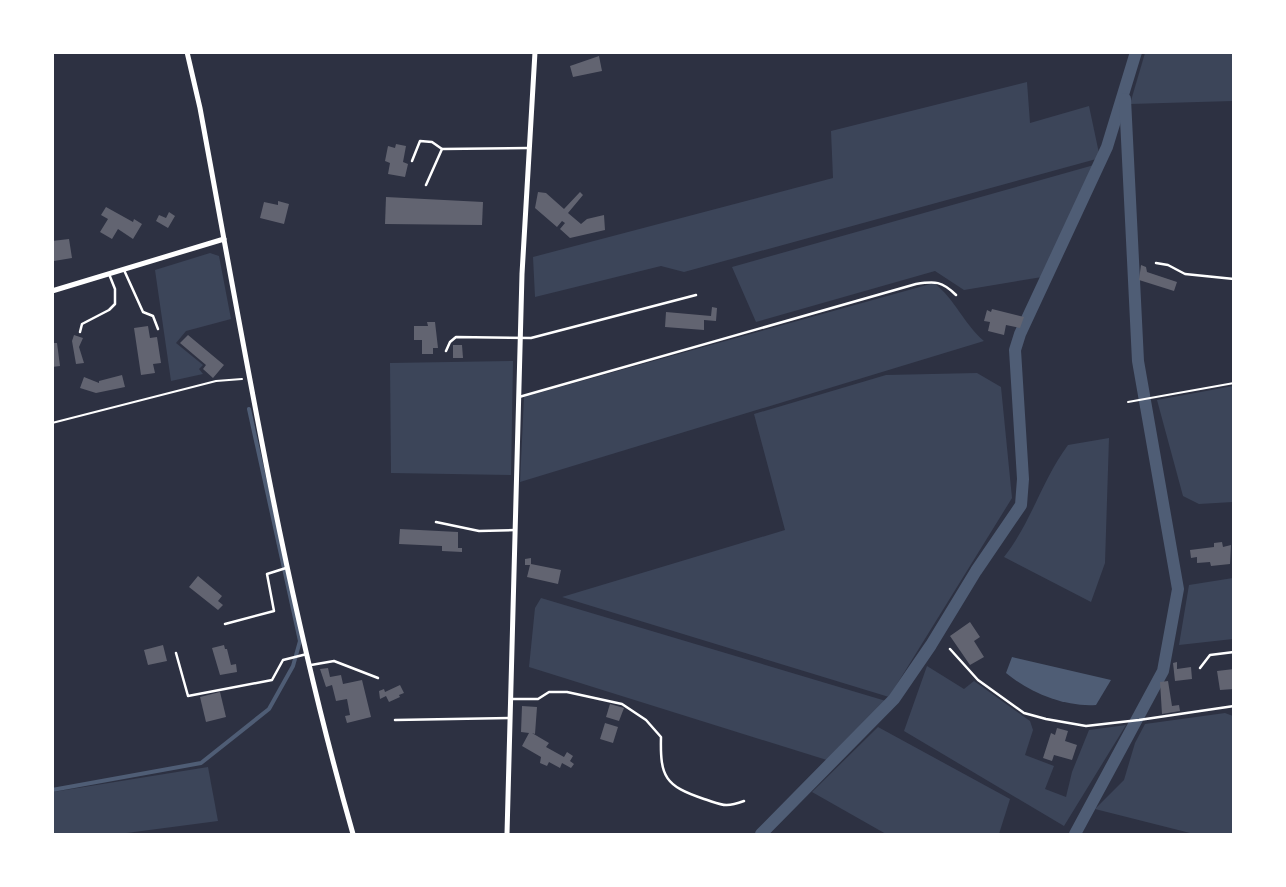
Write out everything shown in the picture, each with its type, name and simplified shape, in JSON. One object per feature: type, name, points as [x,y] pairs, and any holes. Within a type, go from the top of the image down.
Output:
[{"type":"street","points":[[187,52],[288,568],[336,774],[353,834]]},
{"type":"street","points":[[507,834],[512,718],[520,338],[534,52]]},
{"type":"street","points":[[52,291],[224,239]]},
{"type":"lane","points":[[412,161],[420,141],[432,142],[442,150],[529,148]]},
{"type":"lane","points":[[426,185],[442,150]]},
{"type":"lane","points":[[1156,263],[1168,265],[1185,274],[1234,279]]},
{"type":"lane","points":[[124,270],[143,312],[152,316],[158,329]]},
{"type":"lane","points":[[80,332],[82,324],[109,310],[114,304],[115,289],[109,274]]},
{"type":"lane","points":[[519,397],[916,284],[935,281],[945,284],[956,295]]},
{"type":"lane","points":[[446,351],[450,342],[456,337],[531,338],[696,295]]},
{"type":"lane","points":[[436,522],[479,531],[516,530]]},
{"type":"lane","points":[[225,624],[274,612],[267,574],[288,568]]},
{"type":"lane","points":[[950,649],[978,680],[1024,713],[1046,719],[1086,726],[1234,706]]},
{"type":"lane","points":[[1200,668],[1210,655],[1234,652]]},
{"type":"lane","points":[[176,653],[188,696],[272,680],[283,660],[308,653]]},
{"type":"lane","points":[[311,665],[334,661],[378,678]]},
{"type":"lane","points":[[512,699],[538,700],[549,692],[567,692],[622,704],[646,720],[661,737],[660,762],[670,783],[680,791],[729,807],[744,801]]},
{"type":"lane","points":[[395,720],[512,718]]},
{"type":"path","points":[[52,422],[216,381],[251,378]]},
{"type":"path","points":[[1128,402],[1234,384]]},
{"type":"shaded area","points":[[1145,53],[1233,53],[1233,101],[1130,104]]},
{"type":"shaded area","points":[[1027,82],[1030,123],[1089,106],[1100,158],[684,272],[661,266],[535,297],[533,257],[833,178],[831,131]]},
{"type":"shaded area","points":[[1094,165],[1042,277],[964,290],[935,271],[756,322],[732,267]]},
{"type":"shaded area","points":[[210,253],[219,256],[231,319],[186,331],[176,343],[203,365],[199,369],[203,374],[171,381],[155,270]]},
{"type":"shaded area","points":[[934,283],[948,296],[984,341],[520,482],[524,397]]},
{"type":"shaded area","points":[[513,361],[511,475],[391,473],[390,363]]},
{"type":"shaded area","points":[[977,373],[1001,387],[1012,498],[889,697],[562,597],[785,530],[754,414],[886,375]]},
{"type":"shaded area","points":[[1233,386],[1233,502],[1199,504],[1183,496],[1157,400]]},
{"type":"shaded area","points":[[1109,438],[1105,563],[1091,602],[1004,557],[1022,530],[1051,472],[1068,445]]},
{"type":"shaded area","points":[[1233,578],[1233,639],[1179,645],[1189,585]]},
{"type":"shaded area","points":[[541,598],[886,701],[830,761],[529,667],[535,608]]},
{"type":"shaded area","points":[[1012,657],[1111,680],[1096,705],[1072,704],[1048,697],[1026,687],[1006,673]]},
{"type":"shaded area","points":[[927,666],[964,689],[974,681],[1030,721],[1033,730],[1025,755],[1054,766],[1045,789],[1066,797],[1072,772],[1089,730],[1126,725],[1064,826],[904,731]]},
{"type":"shaded area","points":[[1225,713],[1233,716],[1233,834],[1194,834],[1095,809],[1124,780],[1135,743],[1145,724]]},
{"type":"shaded area","points":[[878,727],[1010,799],[999,834],[886,834],[812,792]]},
{"type":"shaded area","points":[[208,767],[218,821],[119,834],[53,834],[53,792]]},
{"type":"building","points":[[599,56],[602,71],[573,77],[570,66]]},
{"type":"building","points":[[396,144],[406,146],[403,162],[408,164],[405,177],[388,174],[390,163],[385,161],[388,146],[395,148]]},
{"type":"building","points":[[538,192],[546,193],[564,209],[580,192],[583,195],[568,213],[581,224],[587,219],[604,215],[605,230],[570,238],[560,229],[565,223],[562,221],[557,227],[535,208]]},
{"type":"building","points":[[386,197],[483,202],[482,225],[385,224]]},
{"type":"building","points":[[278,201],[289,204],[284,224],[260,218],[264,202],[278,205]]},
{"type":"building","points":[[106,207],[133,222],[134,219],[142,224],[133,239],[118,229],[112,239],[100,232],[108,219],[101,215]]},
{"type":"building","points":[[169,212],[175,216],[168,228],[156,221],[159,215],[166,218]]},
{"type":"building","points":[[69,239],[72,258],[54,261],[52,241]]},
{"type":"building","points":[[1141,265],[1146,267],[1147,272],[1177,282],[1174,291],[1139,280]]},
{"type":"building","points":[[712,307],[717,308],[716,321],[704,320],[704,330],[665,327],[666,312],[711,316]]},
{"type":"building","points":[[992,309],[1024,317],[1020,328],[1006,325],[1004,335],[988,331],[990,322],[984,321],[987,310],[991,312]]},
{"type":"building","points":[[427,322],[435,322],[438,348],[433,348],[433,354],[422,354],[422,340],[414,340],[414,326],[428,326]]},
{"type":"building","points":[[148,326],[150,338],[157,337],[161,363],[153,364],[155,373],[141,375],[134,328]]},
{"type":"building","points":[[74,335],[83,338],[79,347],[84,363],[76,364],[72,341]]},
{"type":"building","points":[[188,335],[224,365],[213,378],[203,369],[206,365],[180,343]]},
{"type":"building","points":[[52,343],[57,343],[60,366],[52,367]]},
{"type":"building","points":[[453,345],[462,345],[463,358],[453,358]]},
{"type":"building","points":[[122,375],[125,387],[96,393],[80,388],[84,377],[99,383],[99,381]]},
{"type":"building","points":[[400,529],[458,532],[458,548],[462,548],[462,552],[442,551],[442,546],[399,544]]},
{"type":"building","points":[[1222,542],[1223,547],[1231,545],[1230,564],[1211,566],[1210,562],[1197,563],[1197,557],[1191,558],[1190,550],[1214,547],[1214,543]]},
{"type":"building","points":[[531,558],[531,564],[561,570],[558,584],[527,577],[530,565],[525,565],[525,559]]},
{"type":"building","points":[[198,576],[222,596],[218,601],[223,605],[218,610],[189,587]]},
{"type":"building","points":[[970,622],[980,637],[974,641],[984,657],[970,665],[950,636]]},
{"type":"building","points":[[163,645],[167,661],[148,665],[144,650]]},
{"type":"building","points":[[224,645],[225,649],[227,649],[231,665],[236,664],[237,672],[220,675],[212,648]]},
{"type":"building","points":[[1177,662],[1177,669],[1191,667],[1192,679],[1175,681],[1173,663]]},
{"type":"building","points":[[328,668],[330,677],[341,675],[343,684],[362,680],[371,717],[347,723],[345,716],[350,715],[347,699],[336,701],[332,685],[326,687],[320,669]]},
{"type":"building","points":[[1234,669],[1234,689],[1220,690],[1217,671]]},
{"type":"building","points":[[1168,681],[1172,706],[1179,705],[1180,711],[1162,714],[1160,682]]},
{"type":"building","points":[[400,685],[404,693],[399,695],[400,697],[389,702],[386,696],[380,699],[379,691],[384,689],[385,692]]},
{"type":"building","points":[[220,692],[226,717],[206,722],[200,697]]},
{"type":"building","points":[[610,704],[624,708],[619,721],[606,717]]},
{"type":"building","points":[[522,706],[537,707],[535,734],[532,733],[549,743],[546,747],[564,757],[567,752],[573,756],[570,761],[574,764],[571,768],[562,763],[560,768],[549,762],[547,766],[540,763],[541,757],[522,746],[529,733],[521,732]]},
{"type":"building","points":[[605,723],[618,727],[613,743],[600,739]]},
{"type":"building","points":[[1057,728],[1068,731],[1065,741],[1077,745],[1072,760],[1054,755],[1052,761],[1043,758],[1051,733],[1055,735]]},
{"type":"waterway","points":[[761,834],[894,699],[931,645],[976,571],[1021,505],[1023,479],[1015,350],[1020,334],[1107,147],[1136,52]]},
{"type":"waterway","points":[[1075,834],[1163,671],[1178,589],[1138,361],[1125,99]]},
{"type":"waterway","points":[[52,790],[201,763],[269,709],[293,666],[300,641],[249,409]]}]
